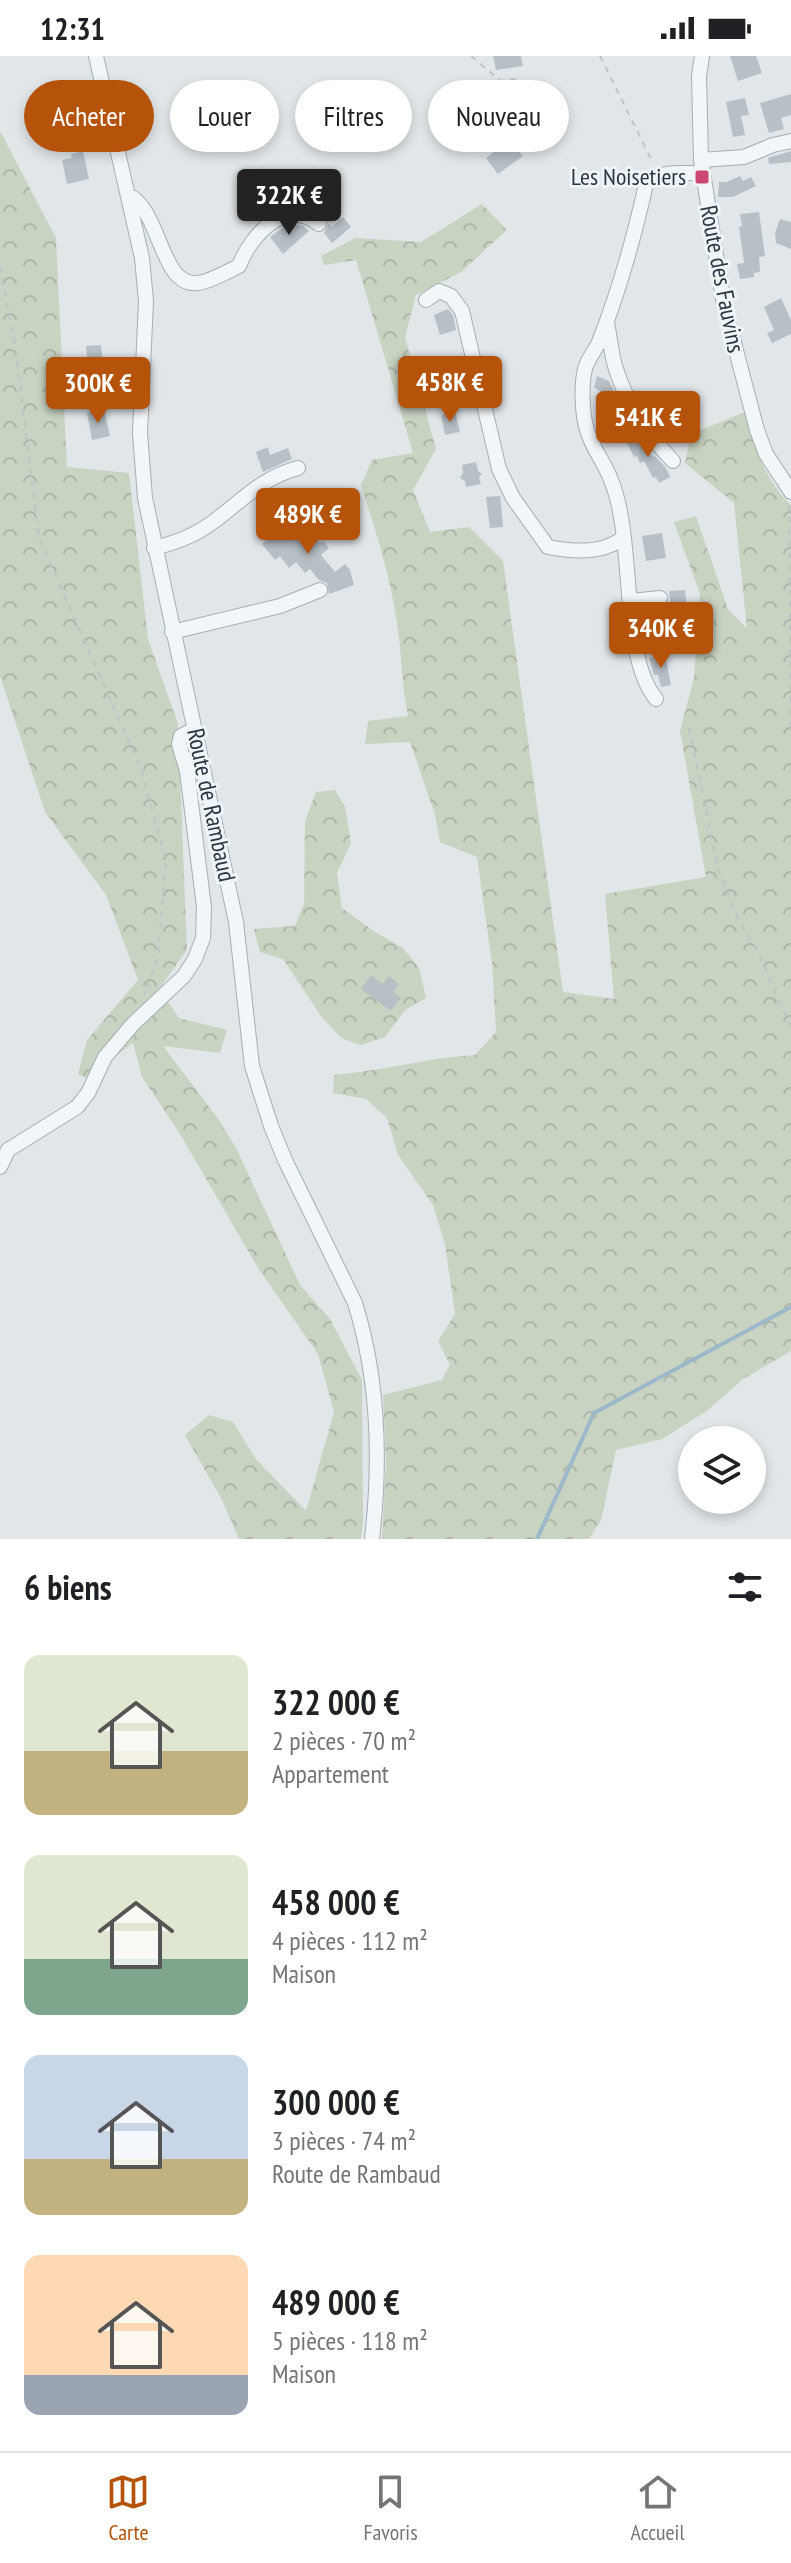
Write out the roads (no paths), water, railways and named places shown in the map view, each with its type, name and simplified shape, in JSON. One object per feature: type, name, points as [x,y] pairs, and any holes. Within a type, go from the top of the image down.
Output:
[{"type":"street","name":"Route de Rambaud","points":[[96,56],[142,258],[146,301],[140,404],[141,463],[154,548],[236,922],[256,1081],[285,1160],[355,1303],[364,1332],[376,1405],[378,1489],[372,1539]]},
{"type":"street","name":"Route des Fauvins","points":[[702,56],[699,76],[701,167],[724,305],[757,430],[766,454],[790,490]]},
{"type":"street","points":[[656,699],[647,688],[643,675],[624,537],[612,482],[587,430],[585,368],[598,345],[632,246],[646,184],[652,177],[744,157],[791,141]]},
{"type":"street","points":[[128,195],[142,203],[169,265],[187,283],[197,283],[239,266],[245,250],[275,218],[311,218],[319,224]]},
{"type":"street","points":[[426,300],[439,291],[451,296],[462,311],[499,469],[513,498],[548,547],[571,551],[602,548],[624,537]]},
{"type":"street","points":[[607,318],[615,366],[637,415],[654,441],[673,461]]},
{"type":"street","points":[[154,548],[189,536],[210,524],[277,473],[298,468]]},
{"type":"street","points":[[172,632],[280,606],[320,590]]},
{"type":"street","points":[[631,601],[660,598]]},
{"type":"street","points":[[0,1167],[8,1150],[77,1107],[88,1093],[105,1057],[133,1024],[184,976],[195,959],[203,938],[204,907],[187,771],[179,744],[181,736],[195,729]]},
{"type":"waterway","points":[[537,1539],[594,1413],[791,1307]]},
{"type":"place","name":"Les Noisetiers","points":[[702,177]]}]
